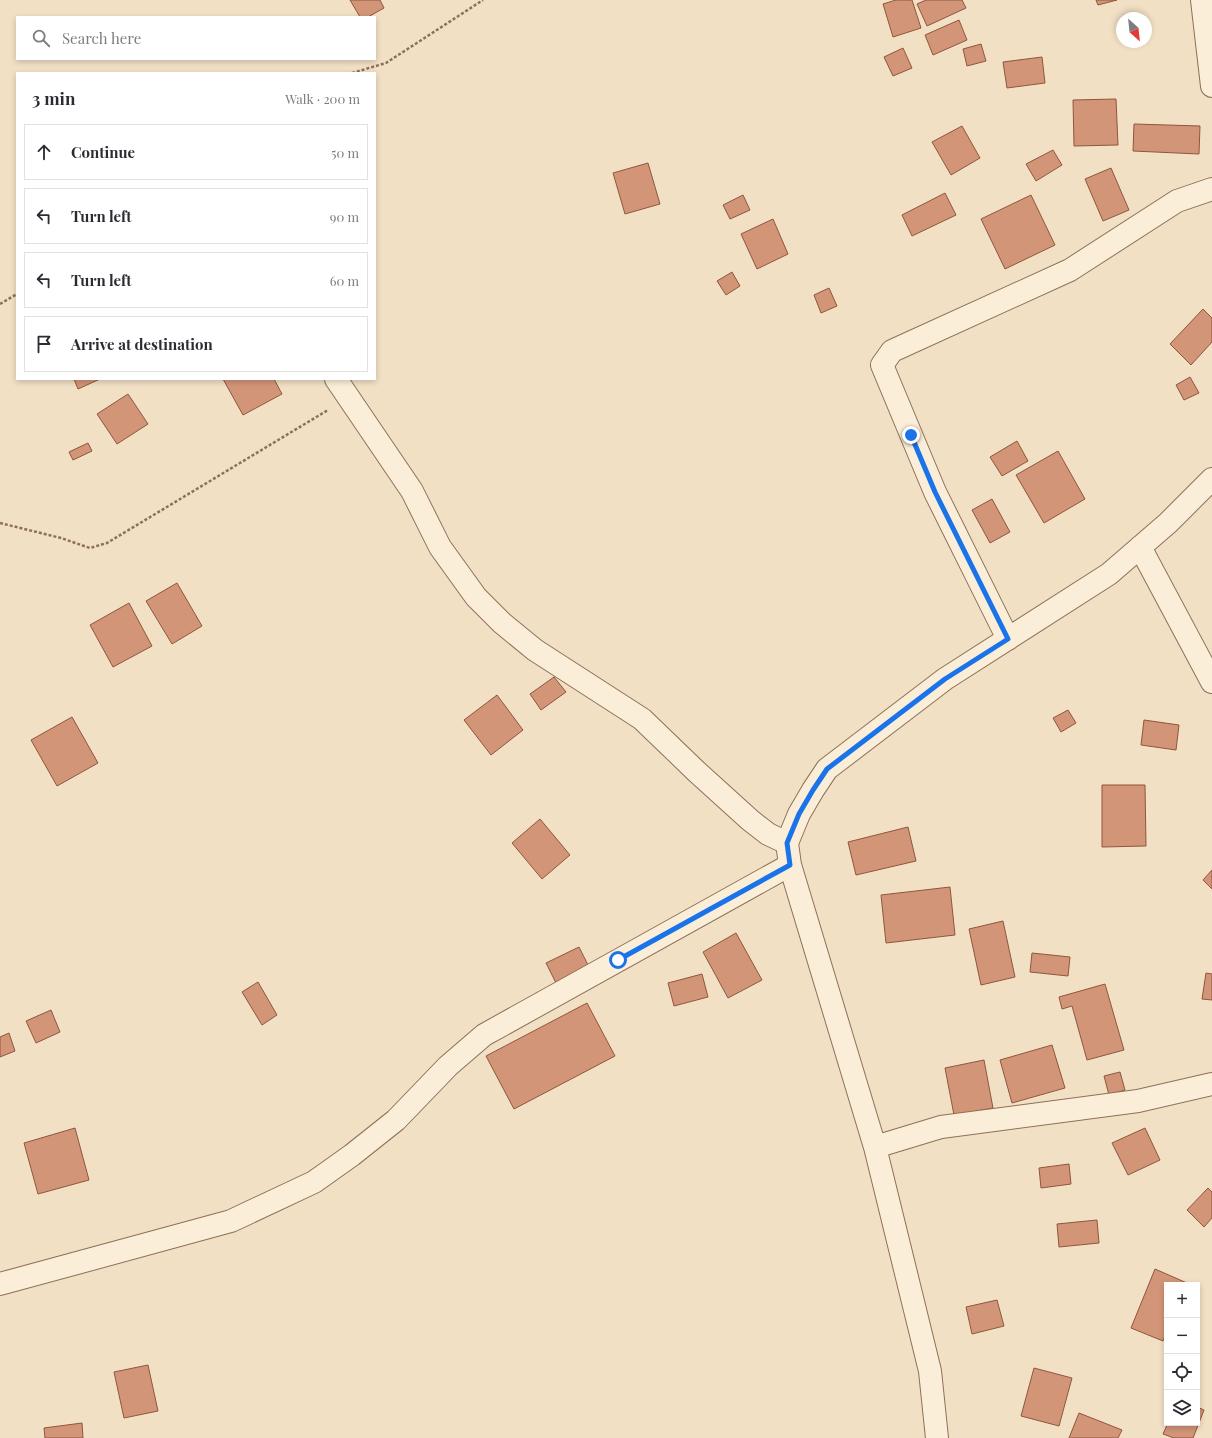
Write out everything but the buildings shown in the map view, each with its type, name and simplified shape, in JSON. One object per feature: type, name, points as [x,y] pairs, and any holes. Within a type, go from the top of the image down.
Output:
[{"type":"street","points":[[1202,0],[1212,86]]},
{"type":"street","points":[[1008,639],[935,492],[882,366],[892,351],[1070,270],[1177,201],[1212,189]]},
{"type":"street","points":[[337,380],[412,492],[440,547],[476,597],[502,623],[534,650],[642,719],[750,820],[768,834],[787,843]]},
{"type":"street","points":[[938,1438],[930,1371],[875,1147],[790,865],[787,843],[799,814],[827,769],[945,679],[1109,574],[1168,523],[1212,479]]},
{"type":"street","points":[[1140,548],[1212,682]]},
{"type":"street","points":[[0,1284],[231,1221],[314,1182],[352,1155],[396,1120],[448,1066],[484,1036],[790,865]]},
{"type":"street","points":[[875,1147],[941,1127],[1138,1101],[1212,1084]]},
{"type":"path","points":[[355,72],[386,63],[483,0]]},
{"type":"path","points":[[0,304],[16,295]]},
{"type":"path","points":[[0,523],[61,538],[90,548],[107,543],[348,398]]},
{"type":"route","points":[[618,960],[790,865],[787,843],[799,814],[827,769],[945,679],[1008,639],[935,492],[911,435]]}]
